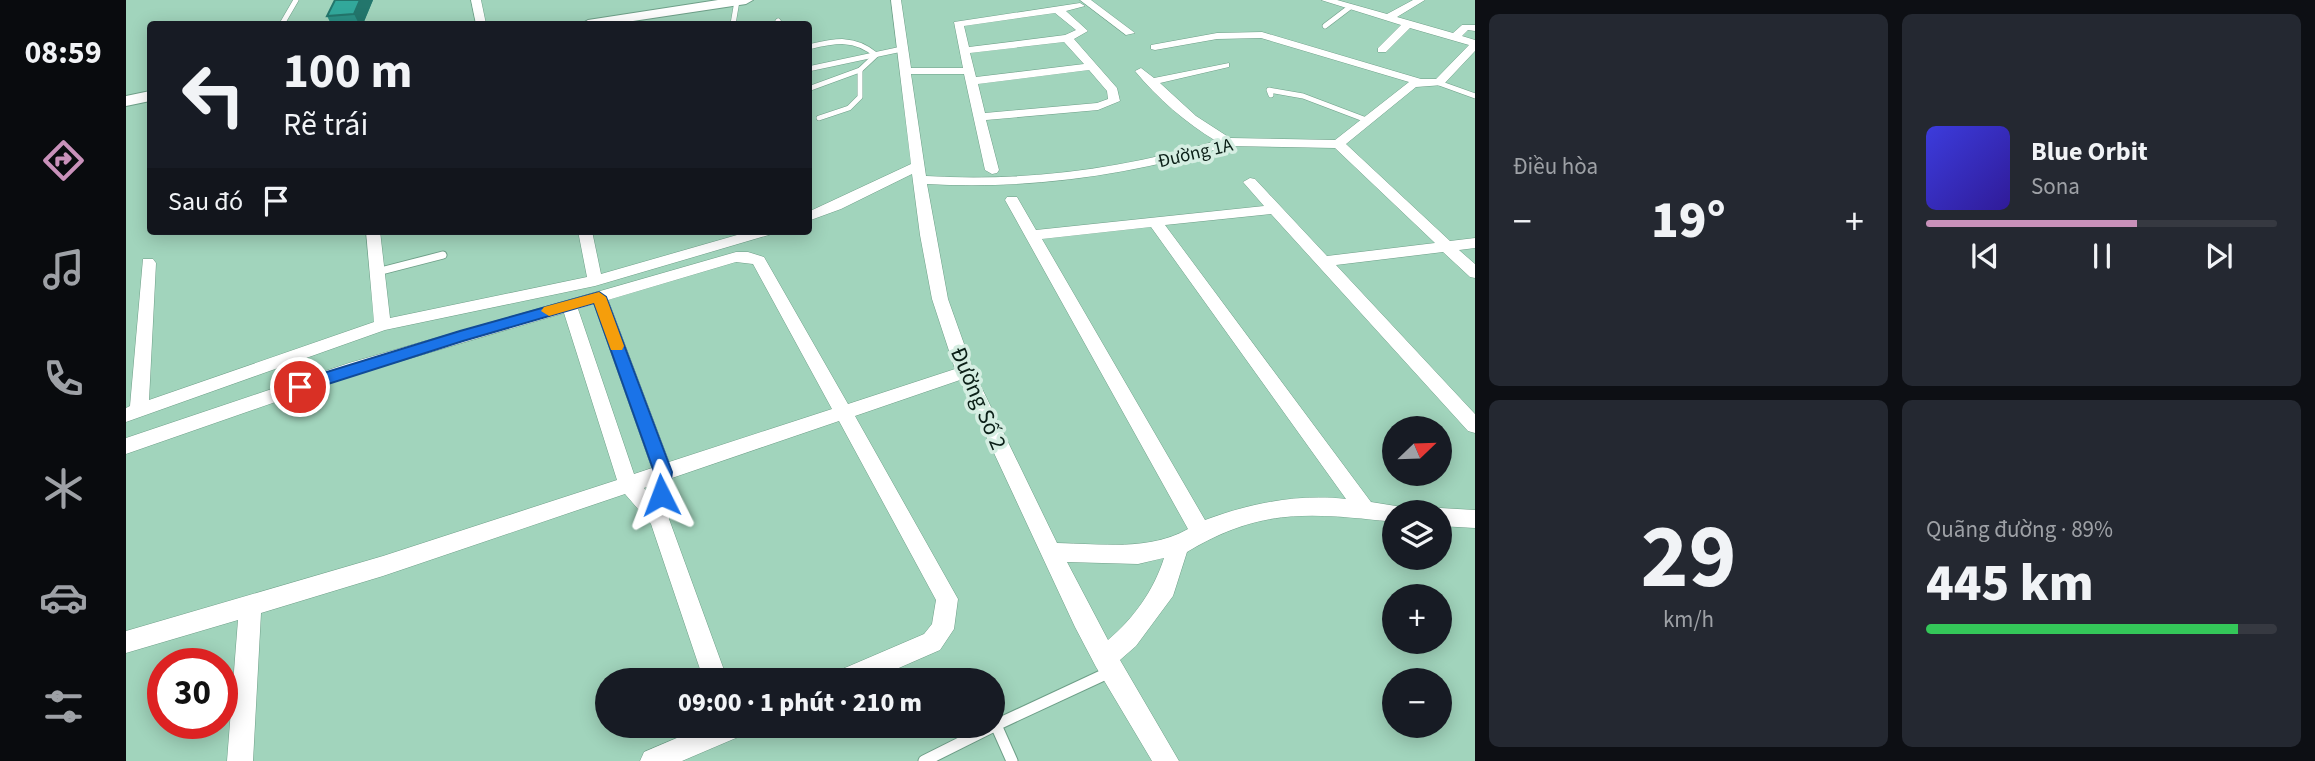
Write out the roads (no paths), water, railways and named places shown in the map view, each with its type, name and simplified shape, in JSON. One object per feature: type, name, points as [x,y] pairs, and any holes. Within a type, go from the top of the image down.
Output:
[{"type":"main road","points":[[626,21],[689,4],[742,1]]},
{"type":"main road","points":[[126,101],[147,97]]},
{"type":"street","points":[[476,0],[480,21]]},
{"type":"street","name":"Đường Số 2","points":[[896,0],[926,235],[940,299],[965,372],[1050,552],[1108,665],[1166,761]]},
{"type":"street","points":[[1388,18],[1420,0]]},
{"type":"street","points":[[1155,47],[1217,36],[1262,35],[1420,82],[1439,83],[1475,44],[1333,1]]},
{"type":"street","points":[[992,170],[959,23],[1082,3],[1130,33]]},
{"type":"street","points":[[967,66],[1083,32],[1057,9]]},
{"type":"street","points":[[1382,50],[1408,24]]},
{"type":"street","points":[[1455,37],[1466,27],[1475,28]]},
{"type":"street","points":[[979,117],[1098,106],[1114,101],[1113,90],[1067,38]]},
{"type":"street","points":[[904,60],[967,66],[1092,66]]},
{"type":"street","points":[[1152,82],[1225,65]]},
{"type":"street","points":[[1141,71],[1178,109],[1203,129],[1227,142]]},
{"type":"street","points":[[1420,82],[1412,85],[1338,144],[1475,273]]},
{"type":"street","name":"Đường 1A","points":[[919,173],[973,183],[1097,173],[1167,160],[1227,142],[1338,144]]},
{"type":"street","points":[[812,216],[837,208],[881,182],[919,173]]},
{"type":"street","points":[[1250,182],[1475,426]]},
{"type":"street","points":[[1012,201],[1034,235],[1201,532]]},
{"type":"street","points":[[1034,235],[1275,209]]},
{"type":"street","points":[[1155,222],[1365,510]]},
{"type":"street","points":[[373,235],[383,325]]},
{"type":"street","points":[[586,235],[597,289],[663,472],[659,519]]},
{"type":"street","points":[[126,446],[349,370],[569,305],[597,289],[742,235]]},
{"type":"street","points":[[1323,262],[1475,243]]},
{"type":"street","points":[[148,263],[130,412],[383,325],[597,289],[736,257],[759,261],[841,413],[947,599],[943,629],[932,642],[871,668]]},
{"type":"street","points":[[569,305],[628,484],[659,519],[711,668]]},
{"type":"street","points":[[126,642],[383,566],[965,372]]},
{"type":"street","points":[[1050,552],[1139,554],[1178,547],[1201,532],[1238,517],[1283,508],[1315,505],[1382,512]]},
{"type":"street","points":[[1452,518],[1475,519]]},
{"type":"street","points":[[1108,665],[1165,589],[1178,547]]},
{"type":"street","points":[[240,761],[250,605]]},
{"type":"street","points":[[653,761],[706,738]]},
{"type":"lane","points":[[284,21],[296,0]]},
{"type":"lane","points":[[734,21],[742,1]]},
{"type":"lane","points":[[1325,26],[1350,7]]},
{"type":"lane","points":[[812,46],[856,40],[866,44],[876,55]]},
{"type":"lane","points":[[812,68],[876,55],[904,60]]},
{"type":"lane","points":[[812,88],[860,70],[876,55]]},
{"type":"lane","points":[[819,118],[849,108],[860,97],[860,70]]},
{"type":"lane","points":[[1439,83],[1475,96]]},
{"type":"lane","points":[[1271,94],[1269,90],[1273,88],[1292,93],[1369,121]]},
{"type":"lane","points":[[377,271],[443,255]]},
{"type":"lane","points":[[1005,720],[1108,665]]},
{"type":"lane","points":[[924,761],[970,738]]},
{"type":"lane","points":[[1002,738],[1012,761]]}]
